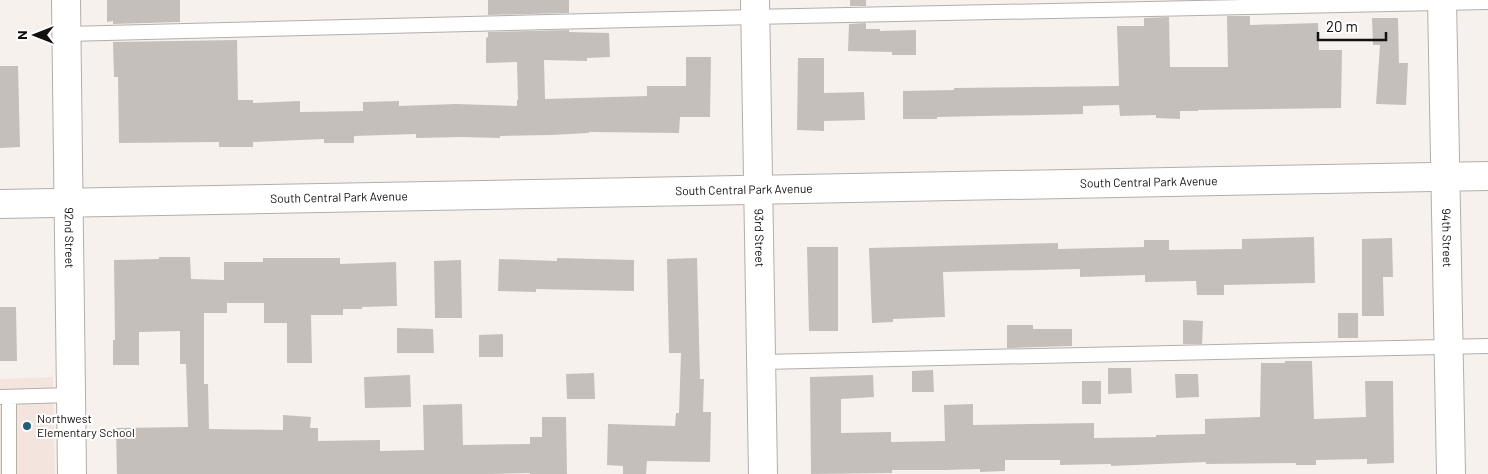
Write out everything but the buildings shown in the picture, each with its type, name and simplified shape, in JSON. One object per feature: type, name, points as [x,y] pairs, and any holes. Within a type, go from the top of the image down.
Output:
[{"type":"street","name":"92nd Street","points":[[66,0],[72,474]]},
{"type":"street","name":"94th Street","points":[[1442,2],[1451,474]]},
{"type":"street","name":"93rd Street","points":[[755,8],[762,474]]},
{"type":"street","name":"South Central Park Avenue","points":[[0,204],[1488,176]]},
{"type":"lane","points":[[66,34],[755,8],[1488,2]]},
{"type":"lane","points":[[761,362],[1488,346]]},
{"type":"lane","points":[[9,474],[4,397],[72,395]]},
{"type":"shaded area","name":"Northwest Elementary School","points":[[53,377],[55,474],[0,474],[0,379]]},
{"type":"place","name":"Northwest Elementary School","points":[[27,426]]}]
